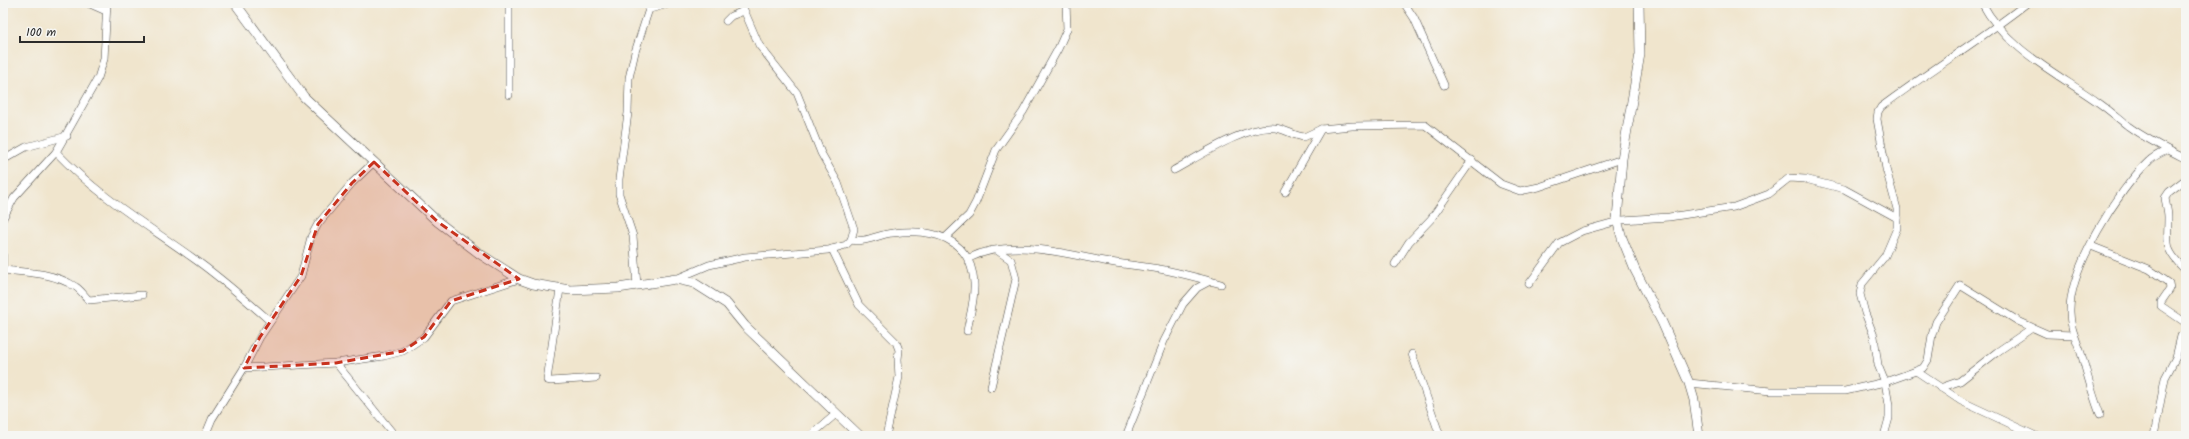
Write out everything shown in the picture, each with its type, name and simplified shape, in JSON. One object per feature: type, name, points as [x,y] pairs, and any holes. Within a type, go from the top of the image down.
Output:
[{"type":"street","points":[[88,3],[106,11]]},
{"type":"street","points":[[3,218],[14,198],[56,152],[67,136],[98,78],[102,66],[107,3]]},
{"type":"street","points":[[236,3],[304,97],[438,222],[480,254],[519,279],[560,289],[583,290],[638,285],[676,279],[709,265],[745,256],[832,249],[846,245],[851,240],[854,229],[838,182],[821,153],[797,93],[760,45],[741,3]]},
{"type":"street","points":[[509,3],[509,95]]},
{"type":"street","points":[[638,285],[633,236],[619,194],[619,178],[628,113],[629,78],[635,52],[650,6],[672,3]]},
{"type":"street","points":[[946,236],[968,214],[976,202],[996,150],[1022,112],[1058,49],[1067,29],[1066,3]]},
{"type":"street","points":[[1404,3],[1414,18],[1444,85]]},
{"type":"street","points":[[1639,3],[1640,54],[1622,160],[1617,220],[1622,238],[1635,270],[1662,322],[1689,384],[1694,400],[1699,436]]},
{"type":"street","points":[[1982,3],[1997,27],[2009,39],[2056,76],[2099,103],[2142,135],[2186,159]]},
{"type":"street","points":[[1884,436],[1890,410],[1885,382],[1878,366],[1872,328],[1865,313],[1860,289],[1892,243],[1897,228],[1897,218],[1877,119],[1878,112],[1881,107],[1936,66],[1997,27],[2027,3]]},
{"type":"street","points":[[726,21],[731,16],[744,11]]},
{"type":"street","points":[[1174,170],[1217,146],[1259,130],[1276,128],[1304,138],[1321,129],[1352,126],[1425,125],[1501,184],[1520,191],[1539,187],[1622,160]]},
{"type":"street","points":[[1285,192],[1321,129]]},
{"type":"street","points":[[3,160],[26,147],[67,136]]},
{"type":"street","points":[[2100,414],[2074,335],[2070,313],[2073,288],[2078,272],[2090,246],[2134,177],[2150,160],[2167,150]]},
{"type":"street","points":[[56,152],[93,188],[121,210],[198,262],[270,321]]},
{"type":"street","points":[[1395,264],[1409,242],[1431,219],[1472,160]]},
{"type":"street","points":[[205,436],[212,419],[244,368],[252,350],[301,276],[311,237],[318,224],[352,183],[374,162]]},
{"type":"street","points":[[1529,284],[1559,243],[1582,231],[1617,220],[1669,217],[1734,207],[1769,194],[1792,178],[1805,179],[1844,189],[1897,218]]},
{"type":"street","points":[[2186,179],[2169,192],[2165,198],[2168,215],[2166,238],[2168,249],[2186,271]]},
{"type":"street","points":[[851,240],[865,241],[894,232],[915,232],[946,236],[968,258],[974,283],[967,331]]},
{"type":"street","points":[[2090,246],[2149,268],[2169,283],[2170,289],[2161,302],[2161,306],[2186,323]]},
{"type":"street","points":[[3,247],[3,269],[37,272],[59,279],[76,287],[89,300],[142,295]]},
{"type":"street","points":[[832,249],[859,305],[896,342],[899,350],[898,377],[886,436]]},
{"type":"street","points":[[968,258],[989,251],[1062,252],[1104,261],[1165,270],[1221,284]]},
{"type":"street","points":[[992,386],[1016,279],[1011,260],[998,251]]},
{"type":"street","points":[[244,368],[336,363],[384,356],[403,351],[416,344],[427,334],[451,301],[519,279]]},
{"type":"street","points":[[676,279],[694,283],[727,304],[743,324],[860,436]]},
{"type":"street","points":[[1126,436],[1164,341],[1183,304],[1197,288],[1210,281]]},
{"type":"street","points":[[1689,384],[1789,392],[1846,391],[1885,382],[1916,371],[1923,368],[1928,360],[1932,335],[1936,322],[1960,285],[2032,328],[2047,334],[2074,335]]},
{"type":"street","points":[[560,289],[547,380],[551,382],[596,378]]},
{"type":"street","points":[[1940,388],[1960,381],[1997,352],[2032,328]]},
{"type":"street","points":[[2154,436],[2165,378],[2176,356],[2181,336]]},
{"type":"street","points":[[1412,354],[1440,436]]},
{"type":"street","points":[[336,363],[390,434]]},
{"type":"street","points":[[1916,371],[1940,388],[1981,411],[2036,436]]},
{"type":"street","points":[[810,436],[836,414]]},
{"type":"highlighted area","points":[[374,162],[438,222],[519,279],[451,301],[424,337],[403,351],[336,363],[244,368],[260,337],[301,276],[318,224],[352,183]]}]
